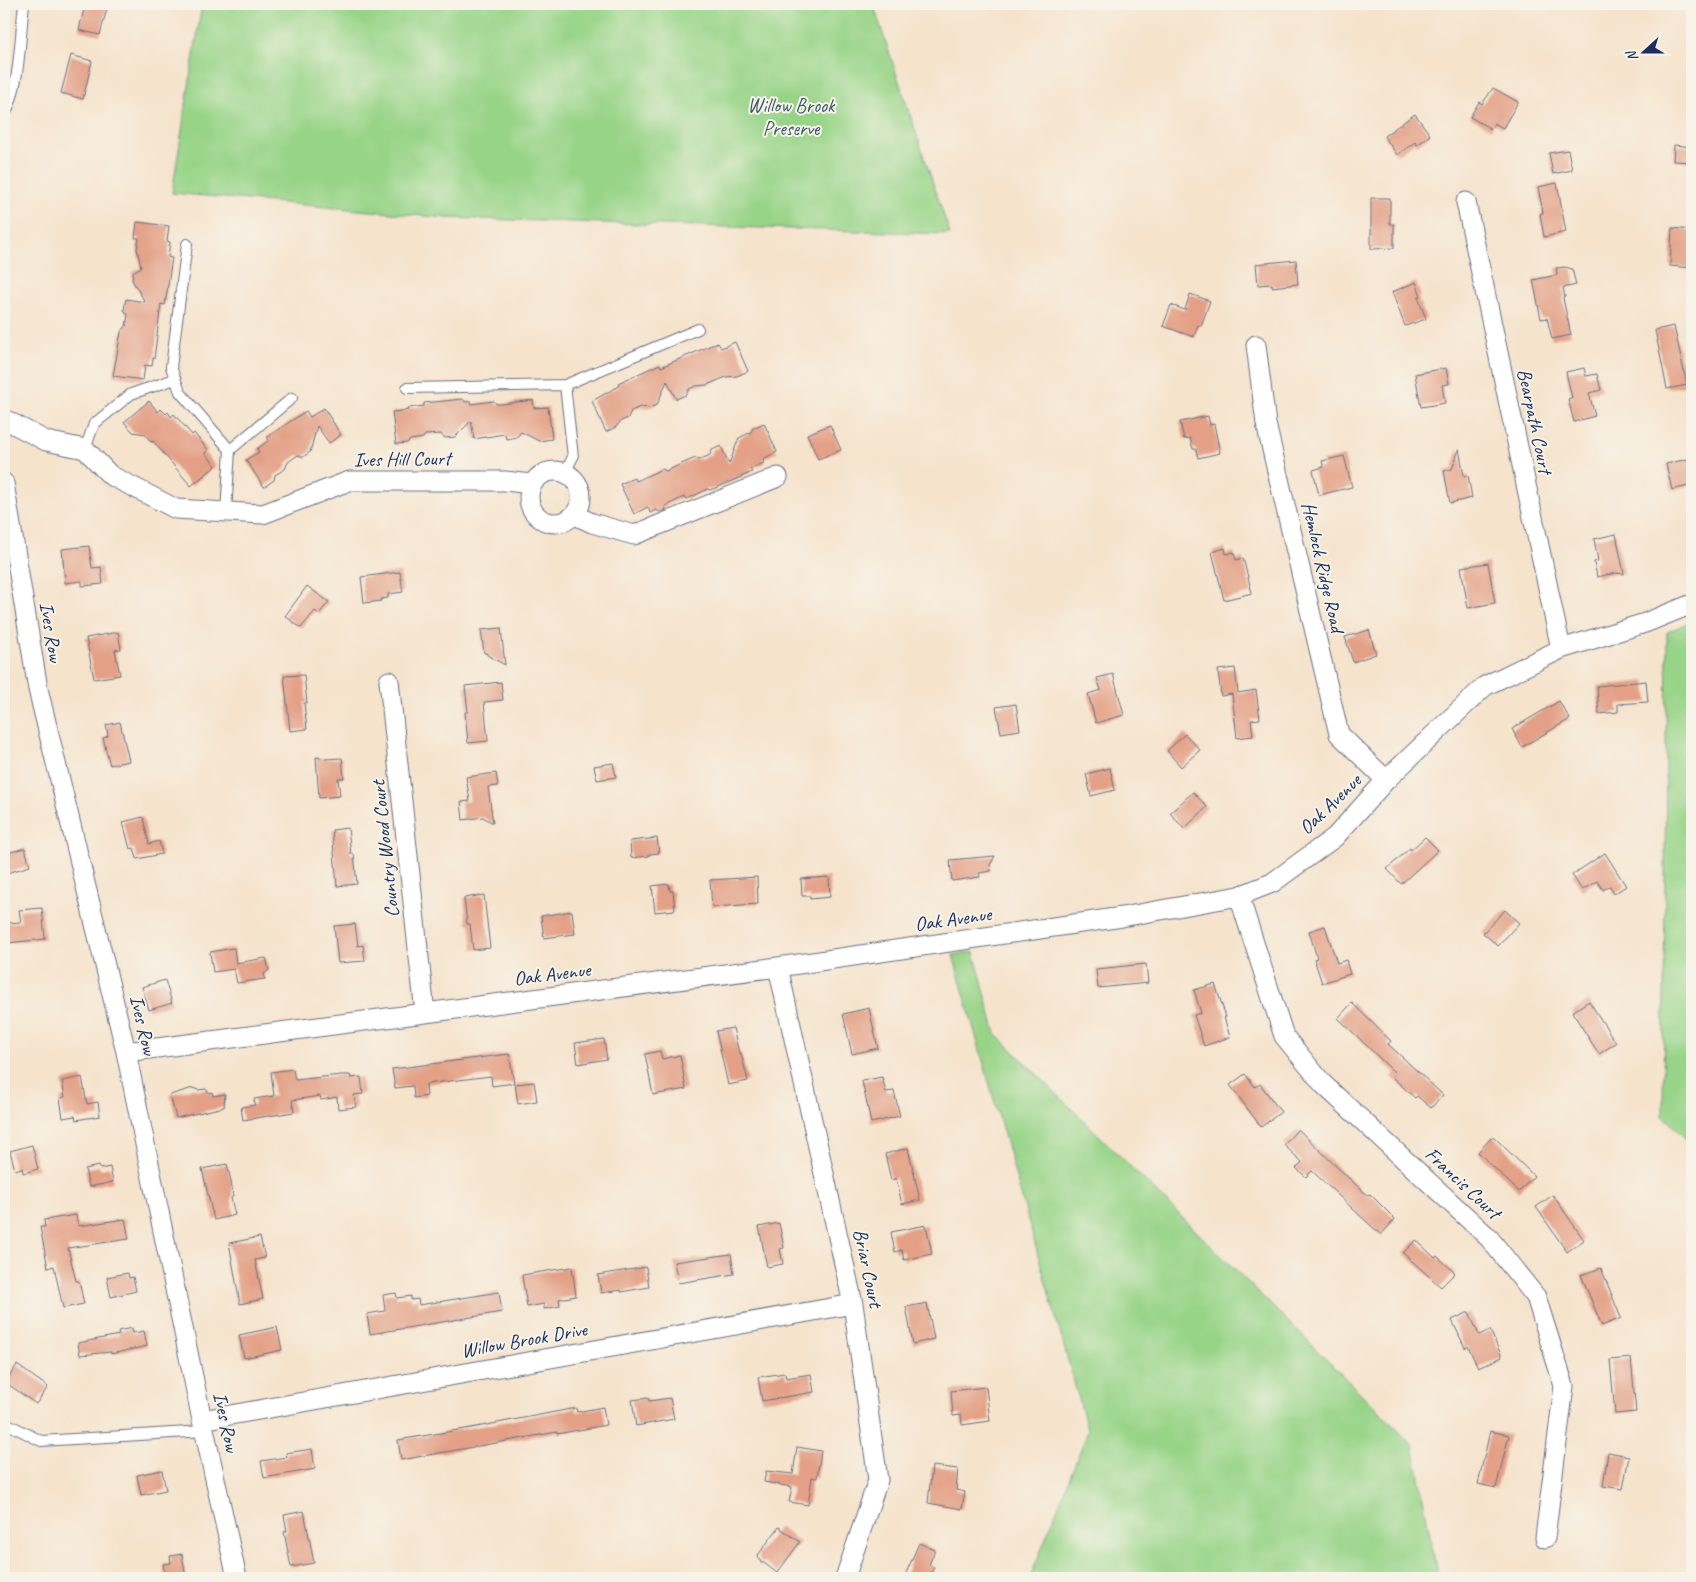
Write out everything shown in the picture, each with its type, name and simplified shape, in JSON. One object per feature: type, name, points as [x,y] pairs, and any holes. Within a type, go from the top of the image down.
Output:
[{"type":"street","name":"Bearpath Court","points":[[1466,202],[1561,649]]},
{"type":"street","name":"Hemlock Ridge Road","points":[[1256,345],[1266,424],[1339,734],[1386,780]]},
{"type":"street","points":[[4,419],[46,441],[85,449]]},
{"type":"street","name":"Ives Hill Court","points":[[85,449],[110,475],[176,509],[263,514],[349,481],[505,481],[532,484]]},
{"type":"street","points":[[550,471],[565,472],[572,476],[578,483],[582,500],[575,515],[560,523],[552,523],[537,516],[529,501],[529,492],[532,484],[542,474],[550,471]]},
{"type":"street","points":[[575,515],[592,523],[634,535],[778,476]]},
{"type":"street","name":"Ives Row","points":[[4,483],[38,689],[126,1052],[237,1578]]},
{"type":"street","name":"Oak Avenue","points":[[126,1052],[778,967],[1109,919],[1239,896],[1272,883],[1334,837],[1386,780],[1485,686],[1561,649],[1645,623],[1692,604]]},
{"type":"street","name":"Country Wood Court","points":[[389,681],[425,1012]]},
{"type":"street","name":"Francis Court","points":[[1239,896],[1284,1036],[1323,1084],[1489,1238],[1536,1297],[1564,1386],[1545,1538]]},
{"type":"street","name":"Briar Court","points":[[778,967],[853,1304],[878,1480],[845,1578]]},
{"type":"street","name":"Willow Brook Drive","points":[[204,1425],[853,1304]]},
{"type":"lane","points":[[4,115],[9,107],[16,81],[24,4]]},
{"type":"lane","points":[[187,244],[171,367],[180,392],[230,450],[226,512]]},
{"type":"lane","points":[[407,388],[565,385],[698,329]]},
{"type":"lane","points":[[85,449],[94,424],[131,394],[175,379]]},
{"type":"lane","points":[[565,385],[573,457],[565,472]]},
{"type":"lane","points":[[230,450],[292,398]]},
{"type":"lane","points":[[4,1422],[40,1441],[204,1425]]},
{"type":"green space","name":"Willow Brook Preserve","points":[[202,4],[873,4],[950,234],[447,218],[172,193]]},
{"type":"green space","points":[[1692,621],[1692,1145],[1663,1116],[1667,632]]},
{"type":"green space","points":[[974,952],[996,1034],[1413,1445],[1438,1578],[1030,1578],[1088,1431],[953,955]]},
{"type":"building","points":[[85,4],[108,4],[100,35],[79,30]]},
{"type":"building","points":[[71,55],[92,61],[83,99],[61,93]]},
{"type":"building","points":[[1493,88],[1518,102],[1503,128],[1494,123],[1491,129],[1470,117],[1479,102],[1482,104]]},
{"type":"building","points":[[1415,114],[1430,135],[1417,145],[1415,142],[1397,155],[1384,136]]},
{"type":"building","points":[[1674,145],[1692,147],[1692,162],[1673,161]]},
{"type":"building","points":[[1568,150],[1572,170],[1553,174],[1549,153]]},
{"type":"building","points":[[1557,183],[1566,232],[1544,237],[1540,214],[1543,213],[1538,187]]},
{"type":"building","points":[[1371,198],[1390,198],[1390,224],[1394,224],[1394,248],[1371,249]]},
{"type":"building","points":[[137,222],[169,226],[167,241],[170,242],[168,257],[172,258],[165,305],[161,304],[154,359],[152,366],[145,365],[143,380],[113,376],[121,332],[126,326],[128,315],[124,310],[126,299],[145,302],[132,280],[133,272],[141,267],[137,249],[139,238],[135,238]]},
{"type":"building","points":[[1672,228],[1692,230],[1692,268],[1670,266]]},
{"type":"building","points":[[1296,260],[1298,284],[1272,287],[1272,284],[1258,285],[1256,264]]},
{"type":"building","points":[[1565,267],[1572,269],[1576,285],[1563,288],[1565,297],[1563,298],[1571,335],[1552,339],[1547,318],[1541,319],[1533,280],[1557,275],[1556,268]]},
{"type":"building","points":[[1416,282],[1421,296],[1418,297],[1426,319],[1405,326],[1392,292]]},
{"type":"building","points":[[1190,294],[1210,301],[1201,326],[1198,325],[1194,337],[1163,326],[1171,305],[1185,310]]},
{"type":"building","points":[[1674,326],[1687,385],[1667,389],[1655,330]]},
{"type":"building","points":[[735,342],[748,371],[707,385],[696,386],[689,389],[686,395],[676,399],[667,381],[657,405],[649,408],[640,407],[631,411],[628,418],[606,432],[592,401],[619,386],[618,383],[660,364],[661,367],[718,343],[721,348]]},
{"type":"building","points":[[1446,368],[1449,384],[1442,385],[1445,403],[1421,407],[1415,374]]},
{"type":"building","points":[[1584,368],[1586,376],[1597,374],[1601,390],[1589,393],[1595,416],[1574,422],[1568,399],[1572,398],[1566,372]]},
{"type":"building","points":[[463,399],[465,402],[471,401],[471,404],[494,401],[496,404],[502,404],[533,400],[534,408],[548,407],[552,439],[539,441],[521,432],[517,437],[507,439],[504,434],[474,439],[471,421],[455,437],[445,438],[441,434],[425,435],[423,438],[410,440],[407,443],[396,444],[392,412],[424,406],[424,403]]},
{"type":"building","points":[[149,401],[158,412],[161,409],[166,414],[168,412],[171,417],[174,414],[192,435],[194,433],[208,450],[205,453],[216,466],[191,486],[153,441],[151,442],[145,434],[133,432],[124,422]]},
{"type":"building","points":[[324,408],[341,435],[329,443],[317,426],[310,452],[303,457],[298,455],[288,462],[285,469],[275,475],[274,480],[264,487],[246,460],[259,452],[257,449],[269,440],[267,437],[306,411],[310,417]]},
{"type":"building","points":[[1208,416],[1210,425],[1214,424],[1220,453],[1198,458],[1190,438],[1184,439],[1180,422]]},
{"type":"building","points":[[764,423],[777,452],[763,459],[764,463],[750,469],[752,472],[687,499],[684,497],[665,506],[666,510],[660,512],[656,510],[650,513],[648,507],[634,514],[620,484],[634,478],[636,481],[662,469],[666,471],[695,458],[699,460],[710,455],[712,450],[721,446],[729,464],[739,438]]},
{"type":"building","points":[[830,425],[841,450],[818,459],[807,434]]},
{"type":"building","points":[[1459,449],[1464,476],[1468,475],[1472,498],[1450,503],[1444,471],[1452,469]]},
{"type":"building","points":[[1344,456],[1352,487],[1319,495],[1313,470],[1324,467],[1322,461]]},
{"type":"building","points":[[1692,458],[1692,485],[1672,490],[1666,464]]},
{"type":"building","points":[[1616,534],[1624,574],[1616,573],[1597,577],[1594,562],[1598,561],[1594,539]]},
{"type":"building","points":[[89,546],[92,568],[101,567],[103,584],[82,586],[82,581],[65,583],[62,549]]},
{"type":"building","points":[[1225,548],[1226,554],[1234,552],[1236,560],[1243,558],[1252,593],[1224,600],[1212,552]]},
{"type":"building","points":[[1488,563],[1495,603],[1468,608],[1461,567]]},
{"type":"building","points":[[400,572],[403,592],[388,594],[388,598],[381,599],[381,601],[364,603],[361,577]]},
{"type":"building","points":[[307,586],[329,602],[319,614],[315,611],[301,628],[285,616]]},
{"type":"building","points":[[501,628],[505,665],[484,653],[481,630]]},
{"type":"building","points":[[1369,630],[1376,654],[1353,662],[1345,637]]},
{"type":"building","points":[[118,632],[121,649],[115,650],[120,675],[94,679],[86,638]]},
{"type":"building","points":[[1235,668],[1238,693],[1256,690],[1260,719],[1251,720],[1253,736],[1237,738],[1232,694],[1221,696],[1218,670]]},
{"type":"building","points":[[1113,674],[1124,715],[1096,723],[1088,694],[1101,690],[1097,678]]},
{"type":"building","points":[[304,675],[307,703],[304,703],[307,729],[290,731],[284,676]]},
{"type":"building","points":[[1646,681],[1648,702],[1618,704],[1618,712],[1599,714],[1597,686]]},
{"type":"building","points":[[501,682],[503,700],[484,702],[488,741],[468,743],[465,712],[468,712],[465,686]]},
{"type":"building","points":[[1559,701],[1570,719],[1522,747],[1512,729]]},
{"type":"building","points":[[1016,704],[1020,730],[1001,733],[996,707]]},
{"type":"building","points":[[120,722],[129,761],[110,765],[103,738],[108,736],[106,725]]},
{"type":"building","points":[[1185,734],[1200,750],[1181,767],[1167,751]]},
{"type":"building","points":[[316,757],[325,759],[342,758],[344,778],[338,778],[340,796],[319,798]]},
{"type":"building","points":[[613,763],[616,777],[597,780],[594,766]]},
{"type":"building","points":[[1110,768],[1115,790],[1091,796],[1086,774]]},
{"type":"building","points":[[496,773],[498,786],[488,787],[493,823],[483,817],[463,820],[461,802],[470,801],[466,777]]},
{"type":"building","points":[[1193,792],[1207,807],[1184,829],[1170,813]]},
{"type":"building","points":[[143,817],[149,844],[159,841],[162,854],[137,859],[134,848],[130,849],[123,822]]},
{"type":"building","points":[[348,828],[351,854],[354,854],[357,884],[337,886],[332,830]]},
{"type":"building","points":[[1425,837],[1438,850],[1401,884],[1387,869]]},
{"type":"building","points":[[657,838],[659,853],[631,858],[630,841]]},
{"type":"building","points":[[25,848],[30,866],[4,874],[4,854]]},
{"type":"building","points":[[1605,853],[1626,886],[1614,894],[1610,886],[1603,890],[1597,881],[1582,890],[1572,875]]},
{"type":"building","points":[[995,856],[990,865],[991,871],[979,873],[980,877],[952,881],[950,860]]},
{"type":"building","points":[[757,877],[758,904],[712,907],[710,880]]},
{"type":"building","points":[[829,877],[830,897],[810,899],[810,896],[802,896],[801,879]]},
{"type":"building","points":[[669,884],[670,891],[673,891],[675,910],[655,912],[652,886]]},
{"type":"building","points":[[484,895],[490,948],[473,950],[464,898]]},
{"type":"building","points":[[42,908],[45,939],[8,943],[6,923],[21,922],[19,910]]},
{"type":"building","points":[[1505,910],[1519,923],[1498,946],[1483,933]]},
{"type":"building","points":[[572,911],[575,934],[544,938],[541,916]]},
{"type":"building","points":[[355,924],[358,946],[363,945],[365,961],[338,963],[334,926]]},
{"type":"building","points":[[1325,926],[1337,963],[1346,960],[1350,974],[1322,983],[1314,959],[1317,958],[1309,931]]},
{"type":"building","points":[[234,948],[236,963],[266,958],[269,970],[264,974],[265,979],[237,983],[234,969],[213,972],[210,952]]},
{"type":"building","points":[[1146,964],[1148,983],[1098,988],[1096,969]]},
{"type":"building","points":[[165,980],[172,1003],[149,1010],[142,987]]},
{"type":"building","points":[[1215,984],[1226,1017],[1224,1017],[1230,1037],[1204,1046],[1194,1015],[1201,1013],[1194,990]]},
{"type":"building","points":[[1589,1001],[1616,1043],[1599,1054],[1572,1012]]},
{"type":"building","points":[[1352,1003],[1391,1041],[1388,1044],[1443,1095],[1431,1108],[1417,1096],[1415,1098],[1392,1077],[1395,1073],[1338,1018]]},
{"type":"building","points":[[869,1008],[878,1048],[852,1054],[843,1014]]},
{"type":"building","points":[[733,1028],[748,1081],[728,1085],[716,1031]]},
{"type":"building","points":[[604,1039],[607,1059],[578,1064],[575,1043]]},
{"type":"building","points":[[660,1051],[662,1059],[680,1055],[686,1089],[653,1095],[645,1054]]},
{"type":"building","points":[[509,1054],[514,1083],[492,1086],[491,1076],[426,1084],[427,1096],[414,1098],[413,1086],[395,1088],[392,1069]]},
{"type":"building","points":[[293,1069],[295,1080],[341,1075],[350,1075],[351,1078],[361,1077],[363,1094],[354,1095],[356,1107],[338,1109],[337,1097],[321,1100],[320,1096],[292,1100],[294,1112],[243,1120],[241,1107],[255,1105],[254,1099],[274,1096],[271,1072]]},
{"type":"building","points":[[1245,1074],[1255,1087],[1260,1084],[1281,1112],[1261,1127],[1230,1085]]},
{"type":"building","points":[[82,1077],[87,1104],[98,1102],[100,1116],[76,1120],[75,1116],[63,1118],[60,1098],[65,1097],[62,1081]]},
{"type":"building","points":[[882,1077],[886,1092],[894,1091],[900,1116],[871,1123],[862,1081]]},
{"type":"building","points":[[534,1082],[537,1101],[518,1104],[515,1084]]},
{"type":"building","points":[[193,1088],[198,1090],[206,1089],[209,1093],[212,1092],[213,1096],[225,1094],[224,1107],[176,1118],[170,1095]]},
{"type":"building","points":[[1298,1129],[1395,1219],[1381,1235],[1312,1171],[1306,1177],[1296,1168],[1302,1162],[1284,1145]]},
{"type":"building","points":[[1493,1136],[1534,1176],[1519,1192],[1478,1152]]},
{"type":"building","points":[[32,1145],[38,1169],[23,1173],[22,1168],[15,1170],[10,1151]]},
{"type":"building","points":[[908,1148],[920,1200],[902,1204],[896,1178],[891,1180],[885,1154]]},
{"type":"building","points":[[227,1164],[235,1215],[214,1220],[202,1169]]},
{"type":"building","points":[[99,1166],[100,1169],[110,1167],[113,1182],[89,1187],[85,1169]]},
{"type":"building","points":[[1553,1195],[1584,1240],[1567,1252],[1536,1207]]},
{"type":"building","points":[[76,1215],[78,1226],[125,1219],[129,1239],[68,1248],[76,1281],[79,1281],[84,1304],[63,1308],[54,1266],[48,1268],[40,1227],[45,1227],[44,1220]]},
{"type":"building","points":[[779,1223],[784,1248],[780,1249],[783,1264],[767,1267],[759,1227]]},
{"type":"building","points":[[926,1225],[932,1254],[904,1260],[902,1250],[895,1252],[891,1232]]},
{"type":"building","points":[[260,1237],[265,1258],[255,1260],[263,1299],[240,1304],[229,1243]]},
{"type":"building","points":[[1416,1240],[1455,1273],[1441,1287],[1403,1253]]},
{"type":"building","points":[[731,1254],[734,1274],[678,1283],[674,1262]]},
{"type":"building","points":[[572,1267],[576,1296],[559,1299],[560,1306],[544,1309],[544,1304],[527,1307],[522,1275]]},
{"type":"building","points":[[646,1267],[649,1287],[601,1293],[598,1275]]},
{"type":"building","points":[[1601,1268],[1621,1318],[1602,1326],[1581,1275]]},
{"type":"building","points":[[128,1273],[129,1278],[133,1277],[136,1291],[111,1297],[107,1277]]},
{"type":"building","points":[[499,1292],[502,1312],[370,1334],[367,1314],[385,1311],[383,1295],[396,1293],[397,1298],[411,1296],[411,1300],[418,1299],[419,1305]]},
{"type":"building","points":[[927,1303],[934,1339],[913,1344],[906,1307]]},
{"type":"building","points":[[1469,1312],[1479,1335],[1490,1330],[1502,1357],[1478,1368],[1468,1346],[1465,1348],[1452,1320]]},
{"type":"building","points":[[277,1327],[282,1350],[244,1358],[239,1335]]},
{"type":"building","points":[[132,1328],[133,1333],[144,1331],[147,1346],[111,1354],[111,1352],[80,1355],[78,1343],[119,1335],[118,1331]]},
{"type":"building","points":[[1631,1358],[1636,1412],[1615,1414],[1610,1360]]},
{"type":"building","points":[[17,1365],[48,1387],[36,1404],[5,1382]]},
{"type":"building","points":[[785,1373],[786,1378],[811,1374],[814,1392],[762,1401],[758,1377]]},
{"type":"building","points":[[986,1387],[990,1421],[962,1425],[961,1415],[953,1416],[951,1391]]},
{"type":"building","points":[[648,1398],[649,1401],[670,1398],[674,1419],[636,1426],[632,1400]]},
{"type":"building","points":[[603,1407],[606,1425],[401,1460],[398,1440],[576,1408],[577,1412]]},
{"type":"building","points":[[1490,1431],[1509,1435],[1496,1488],[1478,1484]]},
{"type":"building","points":[[797,1447],[821,1451],[817,1478],[812,1477],[808,1505],[789,1502],[792,1487],[764,1482],[766,1471],[793,1474]]},
{"type":"building","points":[[312,1449],[315,1469],[264,1478],[261,1461],[287,1457],[286,1453]]},
{"type":"building","points":[[1608,1452],[1629,1456],[1623,1489],[1603,1486]]},
{"type":"building","points":[[932,1466],[958,1469],[956,1490],[965,1492],[962,1509],[928,1503]]},
{"type":"building","points":[[162,1470],[166,1490],[141,1495],[137,1475]]},
{"type":"building","points":[[304,1511],[314,1563],[291,1567],[284,1532],[287,1531],[284,1515]]},
{"type":"building","points":[[779,1527],[800,1542],[777,1573],[764,1563],[761,1563],[758,1555]]},
{"type":"building","points":[[919,1543],[935,1550],[929,1565],[934,1567],[929,1578],[904,1578]]},
{"type":"building","points":[[182,1554],[186,1578],[165,1578],[163,1564],[171,1563],[170,1556]]}]
